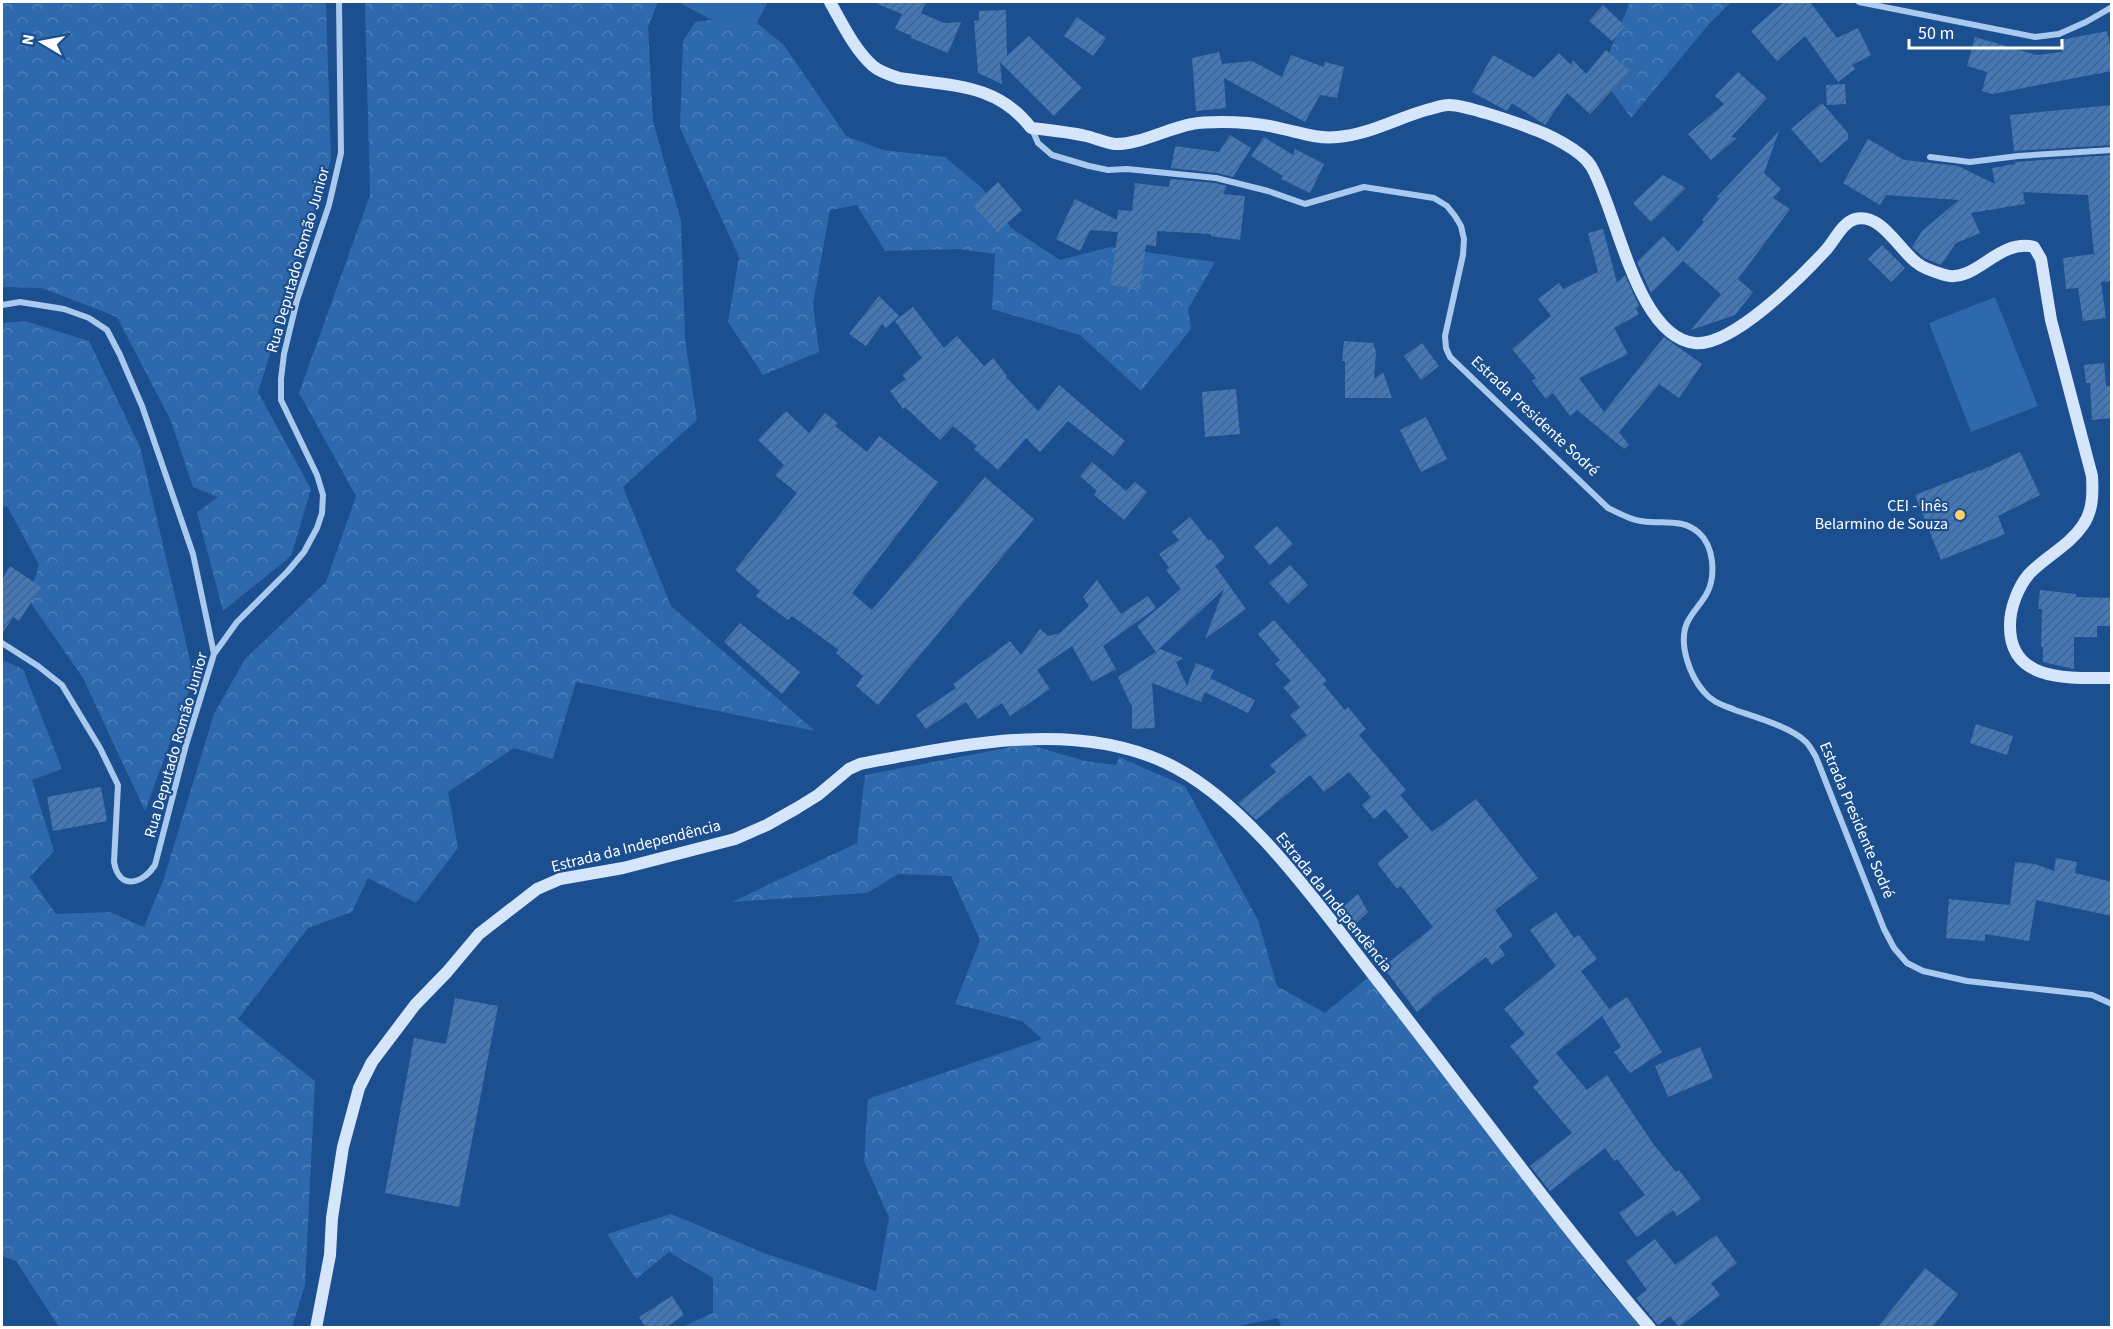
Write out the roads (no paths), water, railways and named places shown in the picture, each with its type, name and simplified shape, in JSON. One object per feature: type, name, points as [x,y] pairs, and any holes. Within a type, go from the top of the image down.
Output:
[{"type":"street","name":"Rua Deputado Romão Junior","points":[[2,644],[38,666],[62,685],[95,740],[117,785],[114,862],[116,872],[122,879],[131,881],[139,881],[146,877],[154,865],[214,654],[237,622],[304,552],[322,513],[323,495],[317,475],[281,400],[281,379],[284,354],[297,300],[329,205],[341,153],[339,2]]},
{"type":"street","name":"Estrada Presidente Sodré","points":[[830,2],[853,42],[873,66],[899,78],[975,88],[1009,105],[1022,115],[1038,143],[1052,155],[1107,170],[1127,169],[1216,178],[1268,191],[1305,204],[1364,187],[1434,198],[1447,206],[1461,226],[1464,239],[1459,274],[1445,336],[1446,348],[1450,357],[1608,508],[1630,519],[1685,524],[1699,533],[1707,543],[1713,572],[1708,591],[1687,625],[1684,642],[1687,660],[1693,675],[1703,692],[1715,702],[1793,733],[1806,742],[1816,757],[1884,929],[1894,948],[1906,963],[1923,971],[1967,981],[2092,995],[2112,1004]]},
{"type":"street","points":[[1859,2],[2035,37],[2059,34],[2112,7]]},
{"type":"street","points":[[1031,128],[1069,132],[1115,144],[1142,139],[1193,124],[1224,122],[1281,128],[1305,136],[1334,138],[1358,135],[1421,112],[1449,105],[1531,128],[1568,146],[1590,164],[1639,289],[1660,322],[1675,338],[1691,343],[1706,344],[1744,324],[1803,275],[1846,224],[1857,218],[1871,220],[1882,228],[1917,264],[1950,277],[1961,276],[2010,247],[2024,244],[2034,247],[2041,259],[2051,320],[2092,477],[2093,490],[2091,508],[2084,524],[2065,546],[2028,575],[2015,597],[2009,636],[2022,661],[2033,669],[2067,678],[2112,678]]},
{"type":"street","points":[[1930,158],[1970,162],[2018,156],[2112,150]]},
{"type":"street","points":[[2,305],[20,302],[64,309],[89,318],[106,330],[120,355],[142,406],[183,522],[193,555],[214,654]]},
{"type":"street","name":"Estrada da Independência","points":[[316,1328],[330,1256],[332,1218],[343,1147],[358,1088],[372,1062],[415,1005],[486,928],[537,889],[561,879],[623,868],[735,839],[767,825],[818,795],[849,769],[860,764],[940,749],[1017,739],[1054,739],[1102,744],[1137,752],[1163,761],[1183,772],[1227,804],[1296,877],[1552,1207],[1650,1328]]},
{"type":"place","name":"CEI - Inês Belarmino de Souza","points":[[1960,515]]}]
